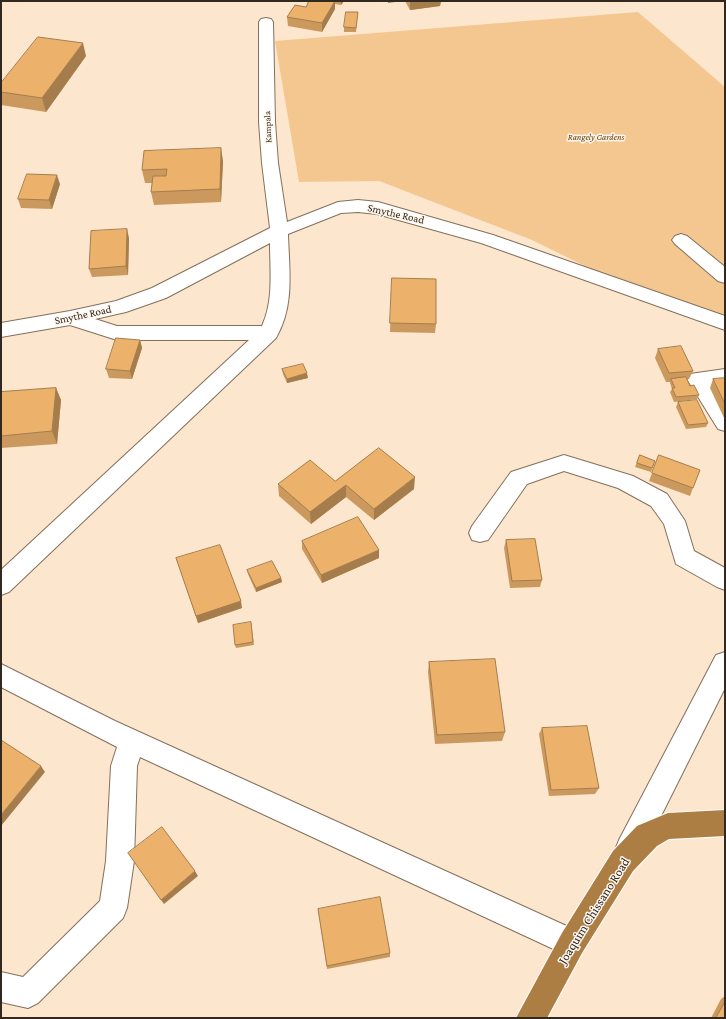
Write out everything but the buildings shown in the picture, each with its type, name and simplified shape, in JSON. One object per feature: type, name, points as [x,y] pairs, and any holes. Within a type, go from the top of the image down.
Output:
[{"type":"highway","name":"Joaquim Chissano Road","points":[[532,1018],[572,944],[623,861],[648,836],[668,826],[725,823]]},
{"type":"street","name":"Kampala","points":[[266,22],[267,122],[270,164],[279,231],[280,297],[277,315],[269,333]]},
{"type":"street","name":"Smythe Road","points":[[1,330],[70,318],[119,307],[159,293],[279,231],[338,208],[358,206],[378,208],[487,239],[725,324]]},
{"type":"street","points":[[681,240],[725,277]]},
{"type":"street","points":[[70,318],[117,333],[269,333]]},
{"type":"street","points":[[1,586],[269,333]]},
{"type":"street","points":[[725,376],[697,379],[725,423]]},
{"type":"street","points":[[480,533],[519,478],[564,464],[625,482],[659,500],[674,521],[684,557],[725,580]]},
{"type":"street","points":[[623,861],[725,663]]},
{"type":"street","points":[[1,675],[132,741],[572,944]]},
{"type":"street","points":[[1,987],[28,993],[113,908],[120,861],[124,766],[132,741]]},
{"type":"green space","name":"Rangely Gardens","points":[[638,12],[725,87],[725,316],[666,306],[532,240],[379,181],[299,182],[275,41]]}]
